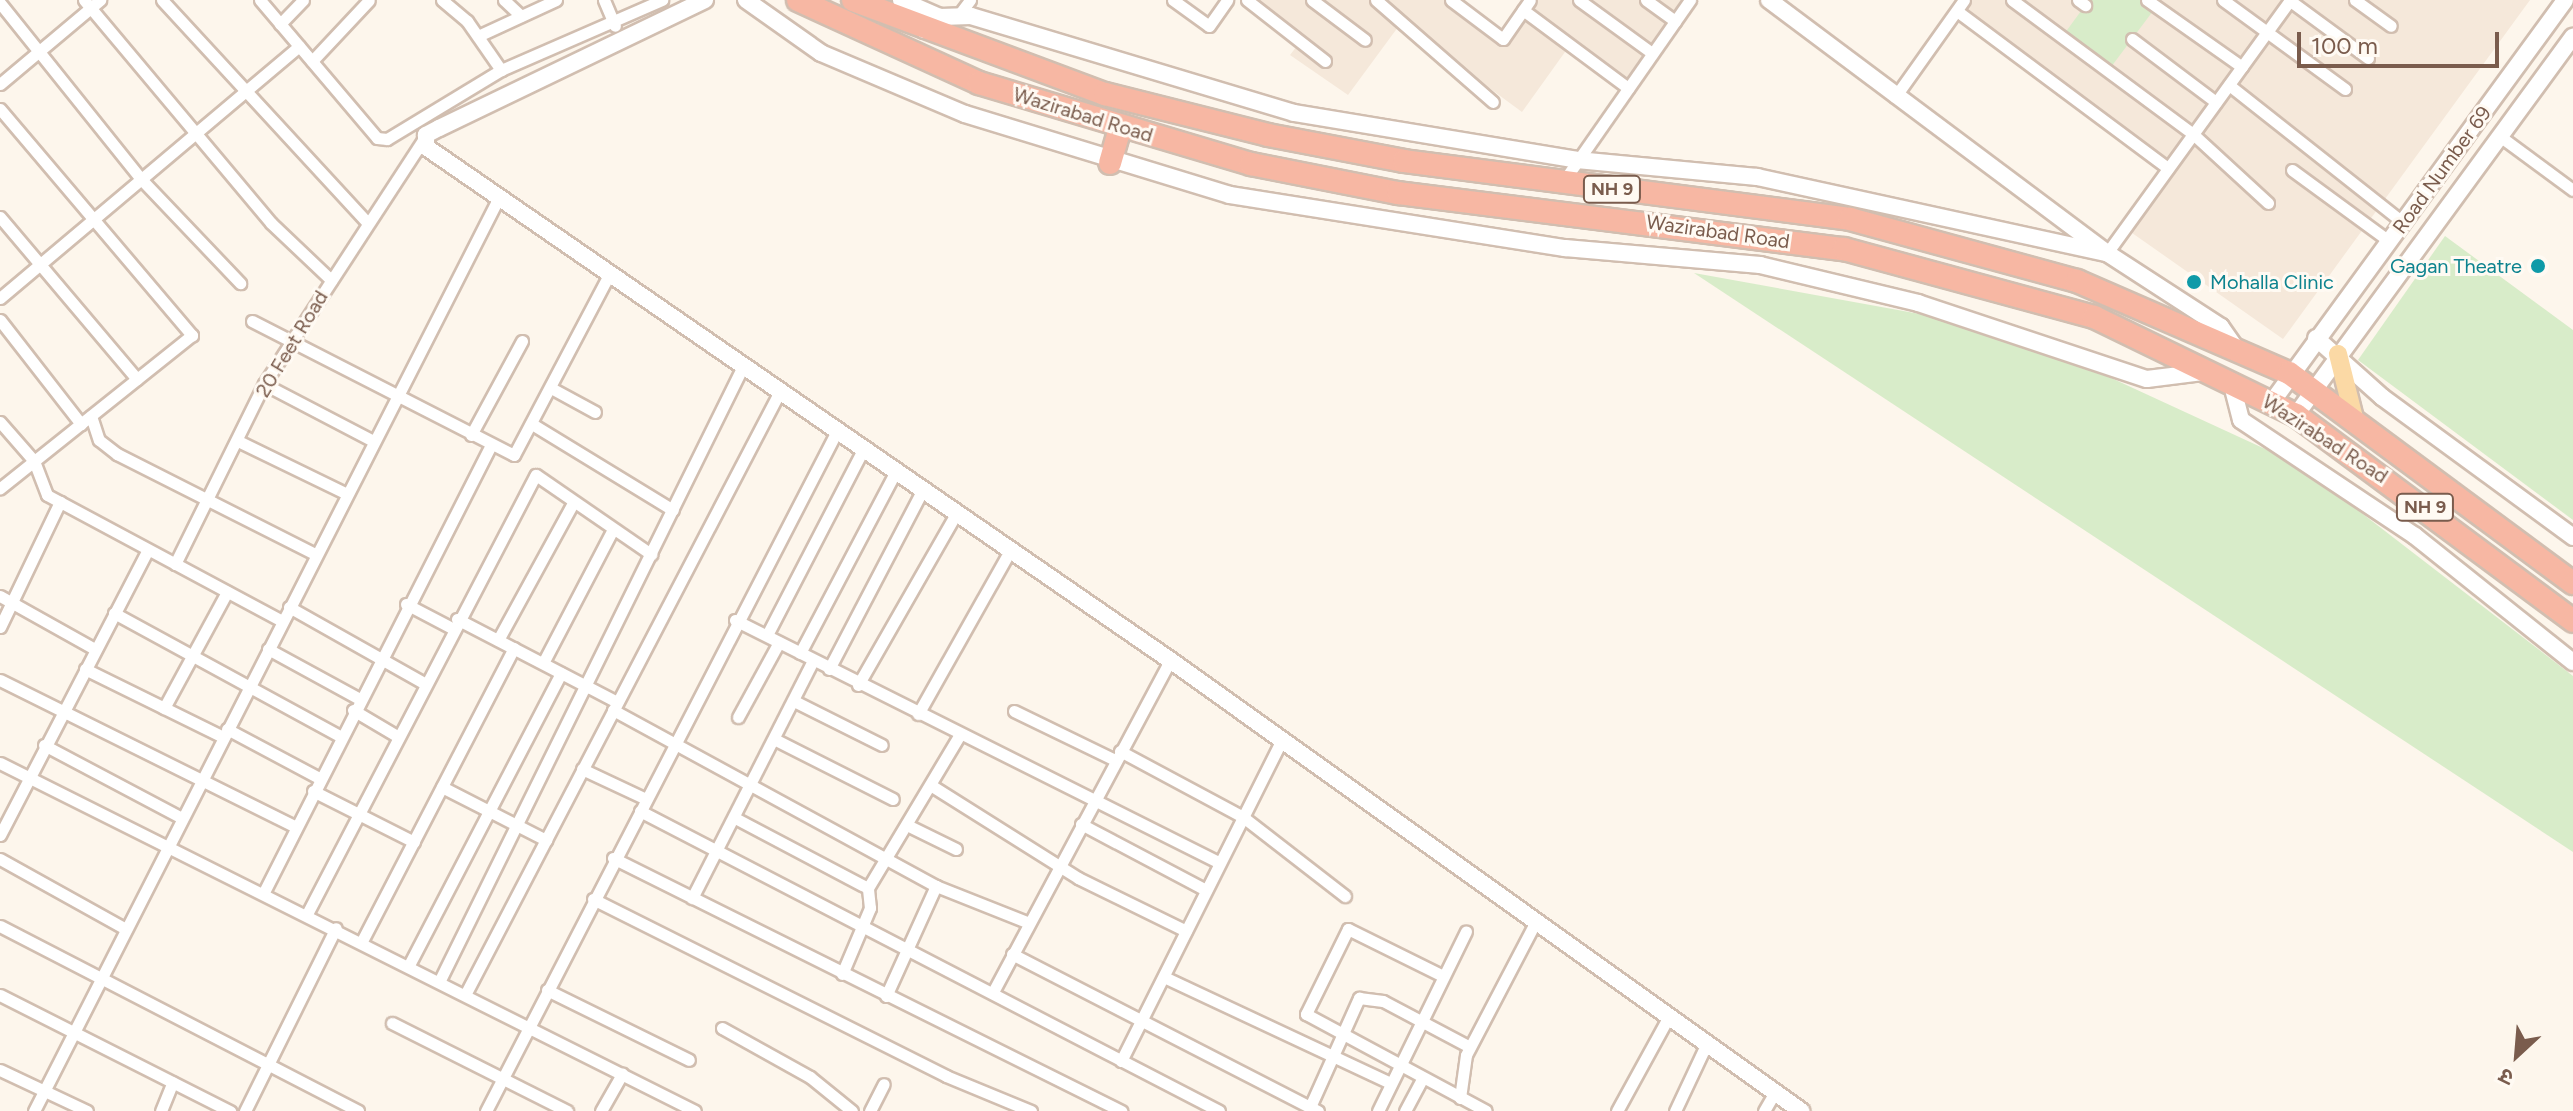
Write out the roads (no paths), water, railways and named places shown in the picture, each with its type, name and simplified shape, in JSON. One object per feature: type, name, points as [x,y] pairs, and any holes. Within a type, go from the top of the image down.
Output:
[{"type":"highway","name":"Wazirabad Road","points":[[798,0],[899,49],[1120,129],[1398,193],[1844,249],[2094,317],[2296,415],[2573,621]]},
{"type":"highway","name":"Wazirabad Road","points":[[853,0],[925,24],[1105,94],[1268,135],[1563,182],[1850,219],[2077,281],[2289,373],[2354,418],[2573,583]]},
{"type":"highway","points":[[899,49],[925,24]]},
{"type":"highway","points":[[1110,163],[1120,129]]},
{"type":"main road","points":[[2338,354],[2354,418]]},
{"type":"street","points":[[162,0],[367,222]]},
{"type":"street","points":[[260,0],[377,138],[387,139],[501,70],[615,26],[662,0]]},
{"type":"street","points":[[280,24],[303,0]]},
{"type":"street","points":[[312,61],[369,0]]},
{"type":"street","points":[[442,0],[478,36],[501,70]]},
{"type":"street","points":[[504,0],[521,16]]},
{"type":"street","points":[[478,36],[556,0]]},
{"type":"street","points":[[604,0],[615,26]]},
{"type":"street","points":[[705,0],[426,135],[439,159],[497,201],[1170,660],[1801,1111]]},
{"type":"street","points":[[746,0],[844,64],[1110,163],[1392,225],[1760,265],[1918,303],[2147,379],[2221,376],[2241,420],[2415,536],[2573,662]]},
{"type":"street","points":[[901,0],[925,24],[958,16],[1294,113],[1577,160],[1757,177],[2107,253]]},
{"type":"street","points":[[958,16],[970,0]]},
{"type":"street","points":[[1173,0],[1209,26],[1227,0]]},
{"type":"street","points":[[1247,0],[1325,61]]},
{"type":"street","points":[[1312,0],[1365,40]]},
{"type":"street","points":[[1376,0],[1493,102]]},
{"type":"street","points":[[1451,0],[1503,39],[1527,5],[1628,88]]},
{"type":"street","points":[[1579,0],[1652,53]]},
{"type":"street","points":[[1646,0],[1675,21]]},
{"type":"street","points":[[1563,182],[1690,0]]},
{"type":"street","points":[[1769,0],[2107,253],[2221,327],[2238,351]]},
{"type":"street","points":[[2012,0],[2193,134],[2268,203]]},
{"type":"street","points":[[2147,0],[2242,67]]},
{"type":"street","points":[[2223,0],[2345,89]]},
{"type":"street","points":[[2107,253],[2289,0],[2368,58]]},
{"type":"street","points":[[2355,0],[2391,26]]},
{"type":"street","name":"Road Number 69","points":[[2272,402],[2289,373],[2404,223],[2565,0]]},
{"type":"street","points":[[0,3],[141,179],[240,283]]},
{"type":"street","points":[[0,84],[92,3],[271,223],[331,280]]},
{"type":"street","points":[[1895,97],[1960,5],[2168,168]]},
{"type":"street","name":"Road Number 69","points":[[2296,415],[2311,388],[2573,37]]},
{"type":"street","points":[[2132,39],[2216,102]]},
{"type":"street","points":[[0,298],[299,46]]},
{"type":"street","points":[[2229,85],[2404,223]]},
{"type":"street","points":[[0,109],[91,221],[192,335],[1,486]]},
{"type":"street","name":"20 Feet Road","points":[[175,564],[264,384],[426,135]]},
{"type":"street","points":[[2501,137],[2573,190]]},
{"type":"street","points":[[2292,170],[2389,241]]},
{"type":"street","points":[[34,1111],[497,201]]},
{"type":"street","points":[[0,217],[137,379]]},
{"type":"street","points":[[252,321],[514,455],[609,275]]},
{"type":"street","points":[[0,320],[86,420],[99,440],[117,454],[315,554]]},
{"type":"street","points":[[2316,338],[2338,354],[2382,397],[2573,537]]},
{"type":"street","points":[[471,435],[522,341]]},
{"type":"street","points":[[440,980],[743,366]]},
{"type":"street","points":[[264,384],[373,441]]},
{"type":"street","points":[[551,388],[595,412]]},
{"type":"street","points":[[466,993],[779,393]]},
{"type":"street","points":[[0,422],[34,461],[47,495],[282,621]]},
{"type":"street","points":[[532,424],[673,510]]},
{"type":"street","points":[[486,1111],[735,620],[836,433]]},
{"type":"street","points":[[238,441],[347,494]]},
{"type":"street","points":[[264,892],[378,657],[491,445]]},
{"type":"street","points":[[767,635],[863,450]]},
{"type":"street","points":[[800,653],[896,471]]},
{"type":"street","points":[[307,914],[454,623],[536,475],[612,531],[651,554]]},
{"type":"street","points":[[829,669],[923,489]]},
{"type":"street","points":[[0,627],[60,502]]},
{"type":"street","points":[[498,640],[573,503]]},
{"type":"street","points":[[858,685],[957,512]]},
{"type":"street","points":[[543,663],[612,531]]},
{"type":"street","points":[[0,835],[5,810],[28,776],[148,550]]},
{"type":"street","points":[[918,714],[1010,551]]},
{"type":"street","points":[[164,708],[227,592]]},
{"type":"street","points":[[0,596],[95,649]]},
{"type":"street","points":[[406,604],[514,648],[586,686],[674,743],[886,854],[936,886],[1029,923]]},
{"type":"street","points":[[289,607],[424,683]]},
{"type":"street","points":[[114,613],[340,736]]},
{"type":"street","points":[[735,620],[959,736],[1220,863]]},
{"type":"street","points":[[738,717],[779,642]]},
{"type":"street","points":[[362,941],[514,648]]},
{"type":"street","points":[[268,649],[358,698]]},
{"type":"street","points":[[993,992],[1170,660]]},
{"type":"street","points":[[692,898],[813,661]]},
{"type":"street","points":[[85,669],[319,778]]},
{"type":"street","points":[[409,965],[561,673]]},
{"type":"street","points":[[0,680],[203,777],[296,827]]},
{"type":"street","points":[[794,701],[882,745]]},
{"type":"street","points":[[353,710],[397,736]]},
{"type":"street","points":[[1014,711],[1117,756],[1243,817],[1345,896]]},
{"type":"street","points":[[842,974],[863,925],[868,888],[886,854],[911,827],[959,736]]},
{"type":"street","points":[[774,739],[893,799]]},
{"type":"street","points":[[1121,1061],[1281,742]]},
{"type":"street","points":[[44,745],[182,818]]},
{"type":"street","points":[[0,763],[466,993],[528,1028],[695,1111]]},
{"type":"street","points":[[582,769],[646,799]]},
{"type":"street","points":[[932,786],[1059,866],[1186,931]]},
{"type":"street","points":[[442,787],[546,840]]},
{"type":"street","points":[[313,791],[414,842]]},
{"type":"street","points":[[640,811],[1219,1111]]},
{"type":"street","points":[[735,818],[868,888]]},
{"type":"street","points":[[1081,824],[1206,890]]},
{"type":"street","points":[[911,827],[956,849]]},
{"type":"street","points":[[613,858],[1121,1111]]},
{"type":"street","points":[[0,859],[126,929]]},
{"type":"street","points":[[886,996],[936,886]]},
{"type":"street","points":[[593,899],[946,1076],[1031,1111]]},
{"type":"street","points":[[1460,1098],[1470,1047],[1535,923]]},
{"type":"street","points":[[0,926],[102,976],[358,1111]]},
{"type":"street","points":[[245,1111],[336,928]]},
{"type":"street","points":[[1443,976],[1348,929],[1306,1008],[1310,1019],[1486,1111]]},
{"type":"street","points":[[1383,1109],[1397,1066],[1466,931]]},
{"type":"street","points":[[1012,954],[1314,1109],[1330,1058],[1359,998],[1419,1021],[1470,1047]]},
{"type":"street","points":[[1164,977],[1330,1058],[1390,1083]]},
{"type":"street","points":[[547,990],[689,1060]]},
{"type":"street","points":[[0,995],[230,1111]]},
{"type":"street","points":[[1617,1111],[1669,1016]]},
{"type":"street","points":[[392,1023],[567,1111]]},
{"type":"street","points":[[722,1028],[810,1077],[852,1111]]},
{"type":"street","points":[[1675,1111],[1707,1043]]},
{"type":"street","points":[[0,1070],[87,1111]]},
{"type":"street","points":[[601,1111],[622,1074]]},
{"type":"street","points":[[1405,1111],[1422,1079]]},
{"type":"street","points":[[161,1111],[173,1082]]},
{"type":"street","points":[[870,1111],[884,1084]]},
{"type":"street","points":[[1764,1111],[1775,1092]]},
{"type":"place","name":"Gagan Theatre","points":[[2538,266]]},
{"type":"place","name":"Mohalla Clinic","points":[[2194,282]]}]
